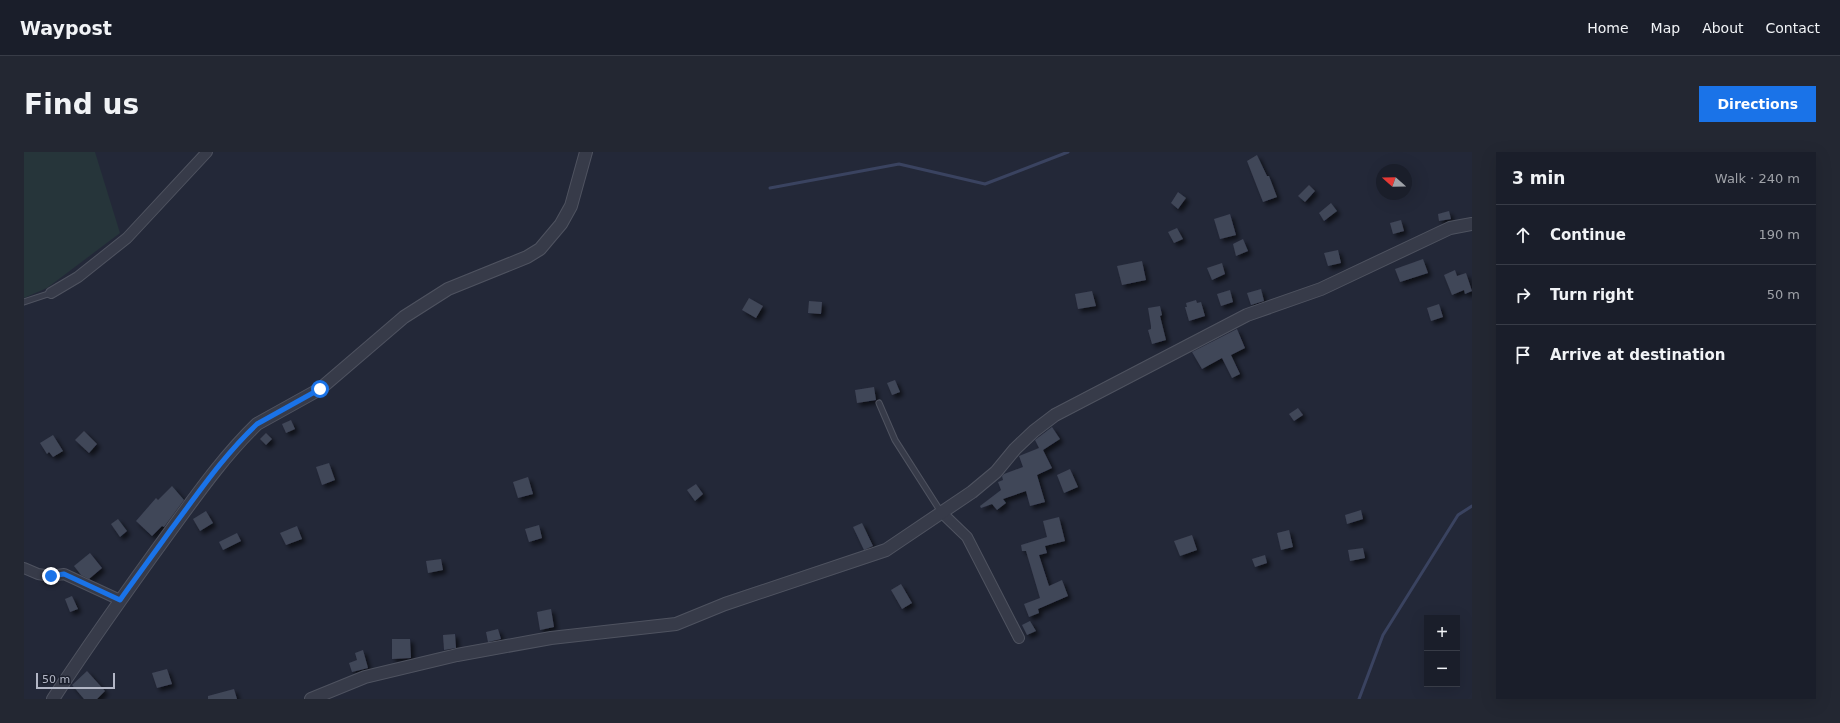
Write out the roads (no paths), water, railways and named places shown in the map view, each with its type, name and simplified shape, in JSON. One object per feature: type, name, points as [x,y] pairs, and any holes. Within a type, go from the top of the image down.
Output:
[{"type":"street","points":[[52,292],[78,277],[127,238],[207,152]]},
{"type":"street","points":[[53,699],[120,600],[202,486],[223,460],[257,424],[320,389],[404,317],[448,289],[527,257],[540,249],[561,224],[571,206],[586,152]]},
{"type":"street","points":[[311,699],[365,678],[457,655],[551,638],[676,624],[725,604],[886,550],[972,492],[996,472],[1020,445],[1055,415],[1247,314],[1321,289],[1450,228],[1472,224]]},
{"type":"street","points":[[941,512],[967,537],[1019,638]]},
{"type":"street","points":[[24,568],[51,576],[64,574],[120,600]]},
{"type":"lane","points":[[24,302],[52,292]]},
{"type":"lane","points":[[879,403],[895,440],[941,512]]},
{"type":"waterway","points":[[770,188],[899,164],[985,184],[1068,152]]},
{"type":"waterway","points":[[1359,699],[1383,635],[1458,515],[1472,506]]}]
